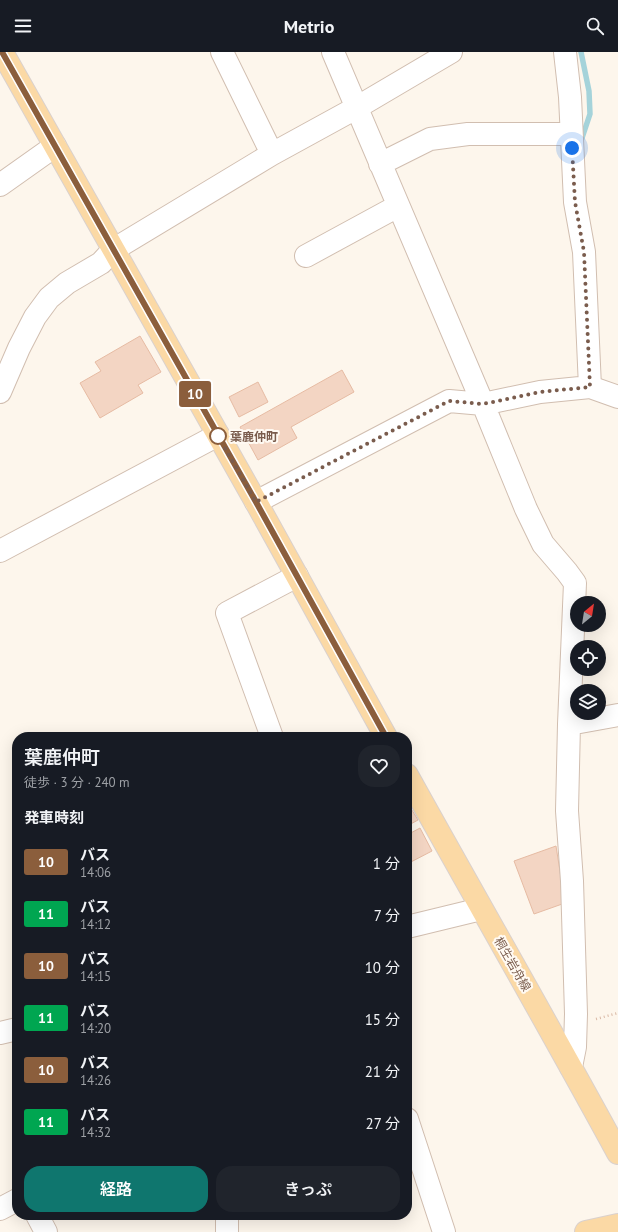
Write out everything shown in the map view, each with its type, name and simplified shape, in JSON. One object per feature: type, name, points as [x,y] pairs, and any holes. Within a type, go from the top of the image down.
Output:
[{"type":"main road","points":[[2,52],[256,502],[383,732]]},
{"type":"main road","name":"桐生岩舟線","points":[[412,784],[618,1153]]},
{"type":"main road","points":[[586,1232],[618,1225]]},
{"type":"street","points":[[222,52],[272,154]]},
{"type":"street","points":[[333,52],[483,404],[526,509],[543,544],[575,583],[567,811],[572,880],[576,1014],[575,1047],[571,1067]]},
{"type":"street","points":[[2,381],[35,317],[49,298],[66,283],[101,263],[113,250],[272,154],[356,108],[451,52]]},
{"type":"street","points":[[564,52],[570,97],[575,202],[584,252],[590,387]]},
{"type":"street","points":[[380,164],[430,140],[438,138],[468,134],[571,134]]},
{"type":"street","points":[[0,185],[55,146]]},
{"type":"street","points":[[306,256],[398,206]]},
{"type":"street","points":[[256,502],[449,401],[483,404],[540,392],[590,387],[618,397]]},
{"type":"street","points":[[0,551],[218,435]]},
{"type":"street","points":[[270,732],[227,613],[297,576]]},
{"type":"street","points":[[569,724],[618,715]]},
{"type":"street","points":[[412,926],[481,909]]},
{"type":"street","points":[[0,1033],[12,1031]]},
{"type":"street","points":[[412,1134],[444,1232]]},
{"type":"street","points":[[0,1209],[12,1203]]},
{"type":"street","points":[[40,1220],[46,1232]]},
{"type":"street","points":[[227,1220],[227,1232]]},
{"type":"building","points":[[140,336],[161,372],[138,385],[143,393],[100,418],[80,383],[101,371],[95,362]]},
{"type":"building","points":[[342,370],[354,392],[291,427],[297,438],[258,460],[240,427]]},
{"type":"building","points":[[258,382],[268,402],[239,417],[229,397]]},
{"type":"building","points":[[412,810],[418,820],[412,823]]},
{"type":"building","points":[[420,828],[432,851],[412,861],[412,832]]},
{"type":"building","points":[[556,846],[565,903],[534,914],[514,861]]},
{"type":"waterway","points":[[581,52],[589,91],[590,114],[581,141]]},
{"type":"bus line","name":"10","points":[[2,52],[256,502],[383,732]]},
{"type":"place","name":"葉鹿仲町","points":[[218,436]]},
{"type":"route","points":[[218,436],[256,502],[449,401],[483,404],[540,392],[590,387],[584,252],[575,202],[572,148]]}]
